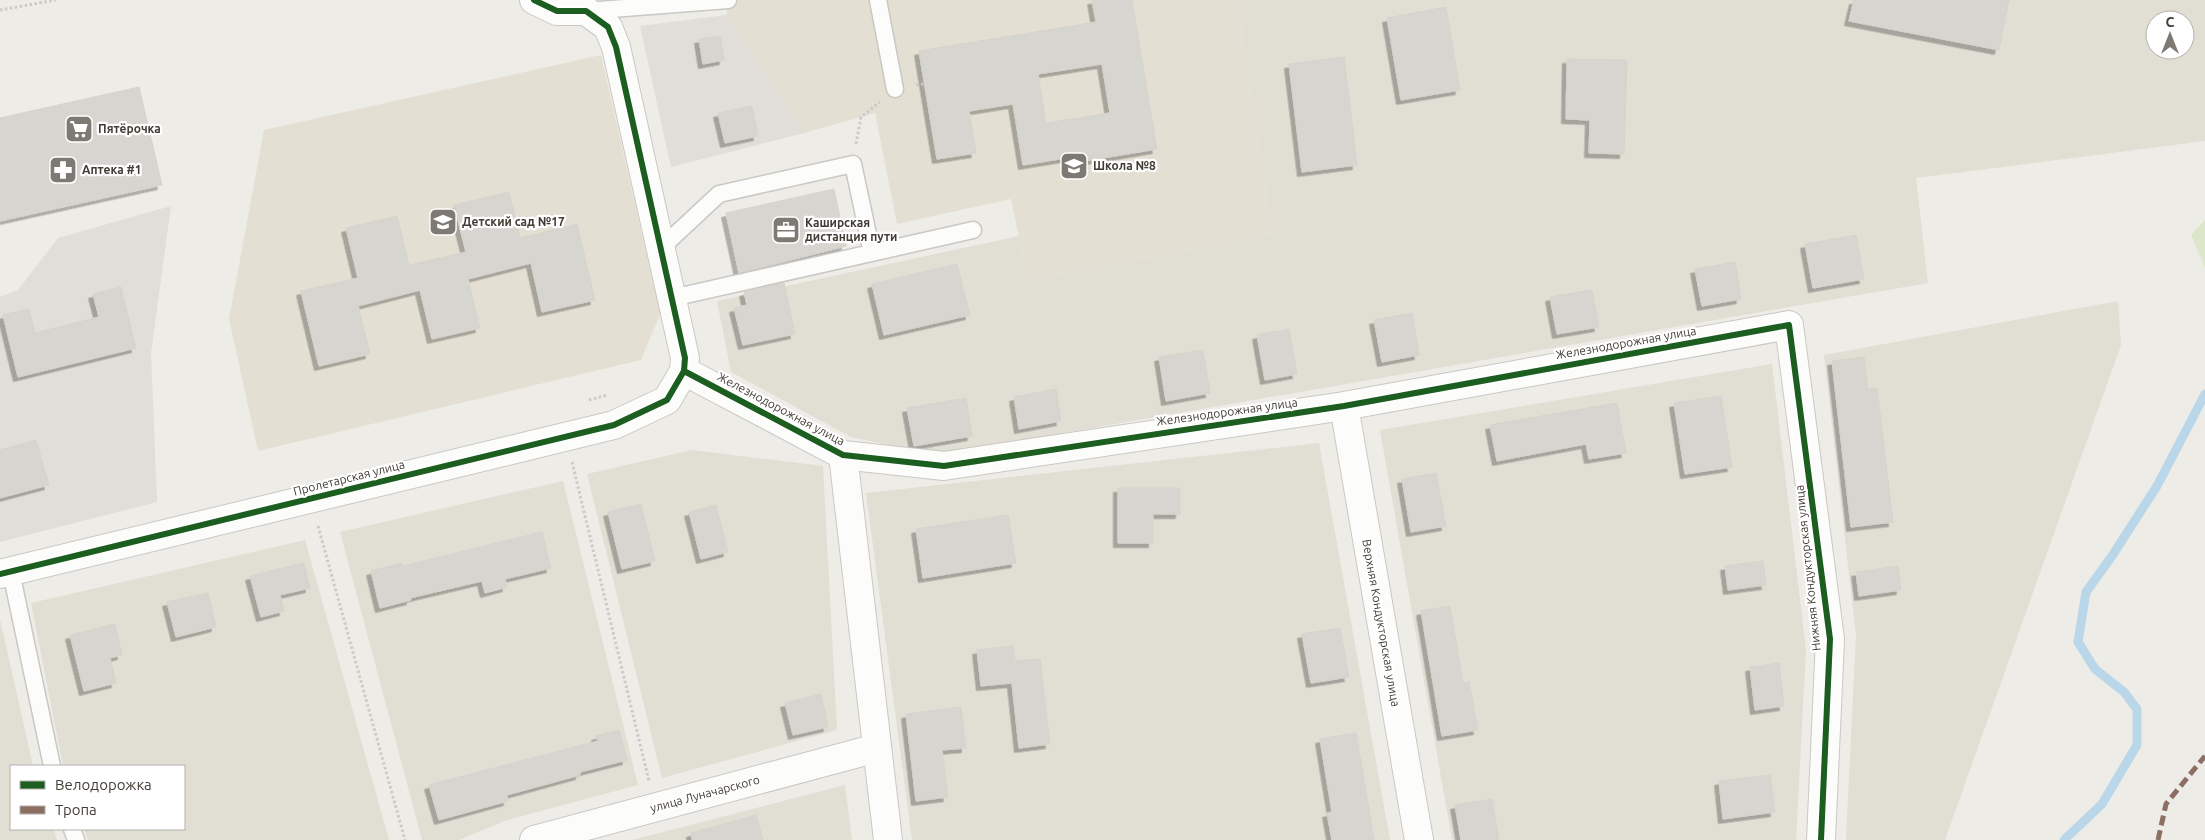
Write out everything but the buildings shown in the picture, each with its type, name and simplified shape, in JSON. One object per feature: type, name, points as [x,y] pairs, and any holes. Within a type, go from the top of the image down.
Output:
[{"type":"street","points":[[534,0],[557,12],[586,12],[608,27],[616,47],[661,248],[685,358],[684,371]]},
{"type":"street","name":"Железнодорожная улица","points":[[684,371],[843,455],[944,466],[1344,406],[1789,325]]},
{"type":"street","name":"Нижняя Кондукторская улица","points":[[1789,325],[1830,639],[1821,840]]},
{"type":"street","name":"Пролетарская улица","points":[[6,573],[614,425],[667,400],[684,371]]},
{"type":"street","name":"Верхняя Кондукторская улица","points":[[1344,406],[1419,840]]},
{"type":"street","points":[[843,455],[888,840]]},
{"type":"street","name":"улица Луначарского","points":[[534,840],[876,748]]},
{"type":"lane","points":[[586,12],[728,0]]},
{"type":"lane","points":[[878,0],[895,89]]},
{"type":"lane","points":[[661,248],[719,194],[853,164],[872,253]]},
{"type":"lane","points":[[672,298],[973,230]]},
{"type":"lane","points":[[6,573],[52,765]]},
{"type":"path","points":[[0,10],[56,0]]},
{"type":"path","points":[[853,164],[861,117],[895,89],[924,84]]},
{"type":"path","points":[[583,402],[612,394]]},
{"type":"path","points":[[566,437],[656,807]]},
{"type":"path","points":[[310,498],[405,840]]},
{"type":"shaded area","name":"Школа №8","points":[[727,0],[1237,0],[1272,234],[1028,280],[1011,199],[897,224],[875,113],[804,133],[727,15]]},
{"type":"shaded area","points":[[1237,0],[2205,0],[2205,141],[1916,178],[1928,283],[937,455],[851,437],[731,372],[717,301],[1019,236],[1028,280],[1272,234]]},
{"type":"shaded area","points":[[727,15],[804,133],[671,167],[640,26]]},
{"type":"shaded area","name":"Детский сад №17","points":[[601,55],[660,314],[641,360],[258,451],[229,319],[264,130]]},
{"type":"shaded area","points":[[171,206],[151,353],[157,502],[0,542],[0,297],[18,290],[58,238]]},
{"type":"shaded area","points":[[2118,301],[2121,345],[1945,840],[1846,840],[1856,636],[1824,355]]},
{"type":"shaded area","points":[[1772,364],[1806,650],[1796,840],[1452,840],[1380,430]]},
{"type":"shaded area","points":[[1319,443],[1390,840],[912,840],[866,493]]},
{"type":"shaded area","points":[[692,450],[823,466],[837,730],[662,778],[587,474]]},
{"type":"shaded area","points":[[563,481],[638,785],[507,820],[459,840],[422,840],[340,532]]},
{"type":"shaded area","points":[[305,540],[389,840],[88,840],[84,830],[185,830],[185,765],[63,765],[31,603]]},
{"type":"shaded area","points":[[0,619],[33,765],[10,765],[10,830],[53,830],[57,840],[0,840]]},
{"type":"shaded area","points":[[845,785],[852,840],[632,840]]},
{"type":"green space","points":[[2205,220],[2205,268],[2191,235]]},
{"type":"waterway","points":[[2064,840],[2102,804],[2137,745],[2137,709],[2124,692],[2095,669],[2078,642],[2086,592],[2112,556],[2157,486],[2205,394]]},
{"type":"marked path","points":[[2158,840],[2166,804],[2205,756]]},
{"type":"cycle path","points":[[0,574],[614,425],[667,400],[684,371],[685,358],[616,47],[608,27],[586,11],[557,11],[534,0]]},
{"type":"cycle path","points":[[684,371],[843,455],[944,466],[1344,406],[1789,325],[1830,639],[1821,840]]},
{"type":"place","name":"Пятёрочка","points":[[79,129]]},
{"type":"place","name":"Школа №8","points":[[1074,166]]},
{"type":"place","name":"Аптека #1","points":[[63,170]]},
{"type":"place","name":"Детский сад №17","points":[[443,222]]},
{"type":"place","name":"Каширская дистанция пути","points":[[786,230]]}]
